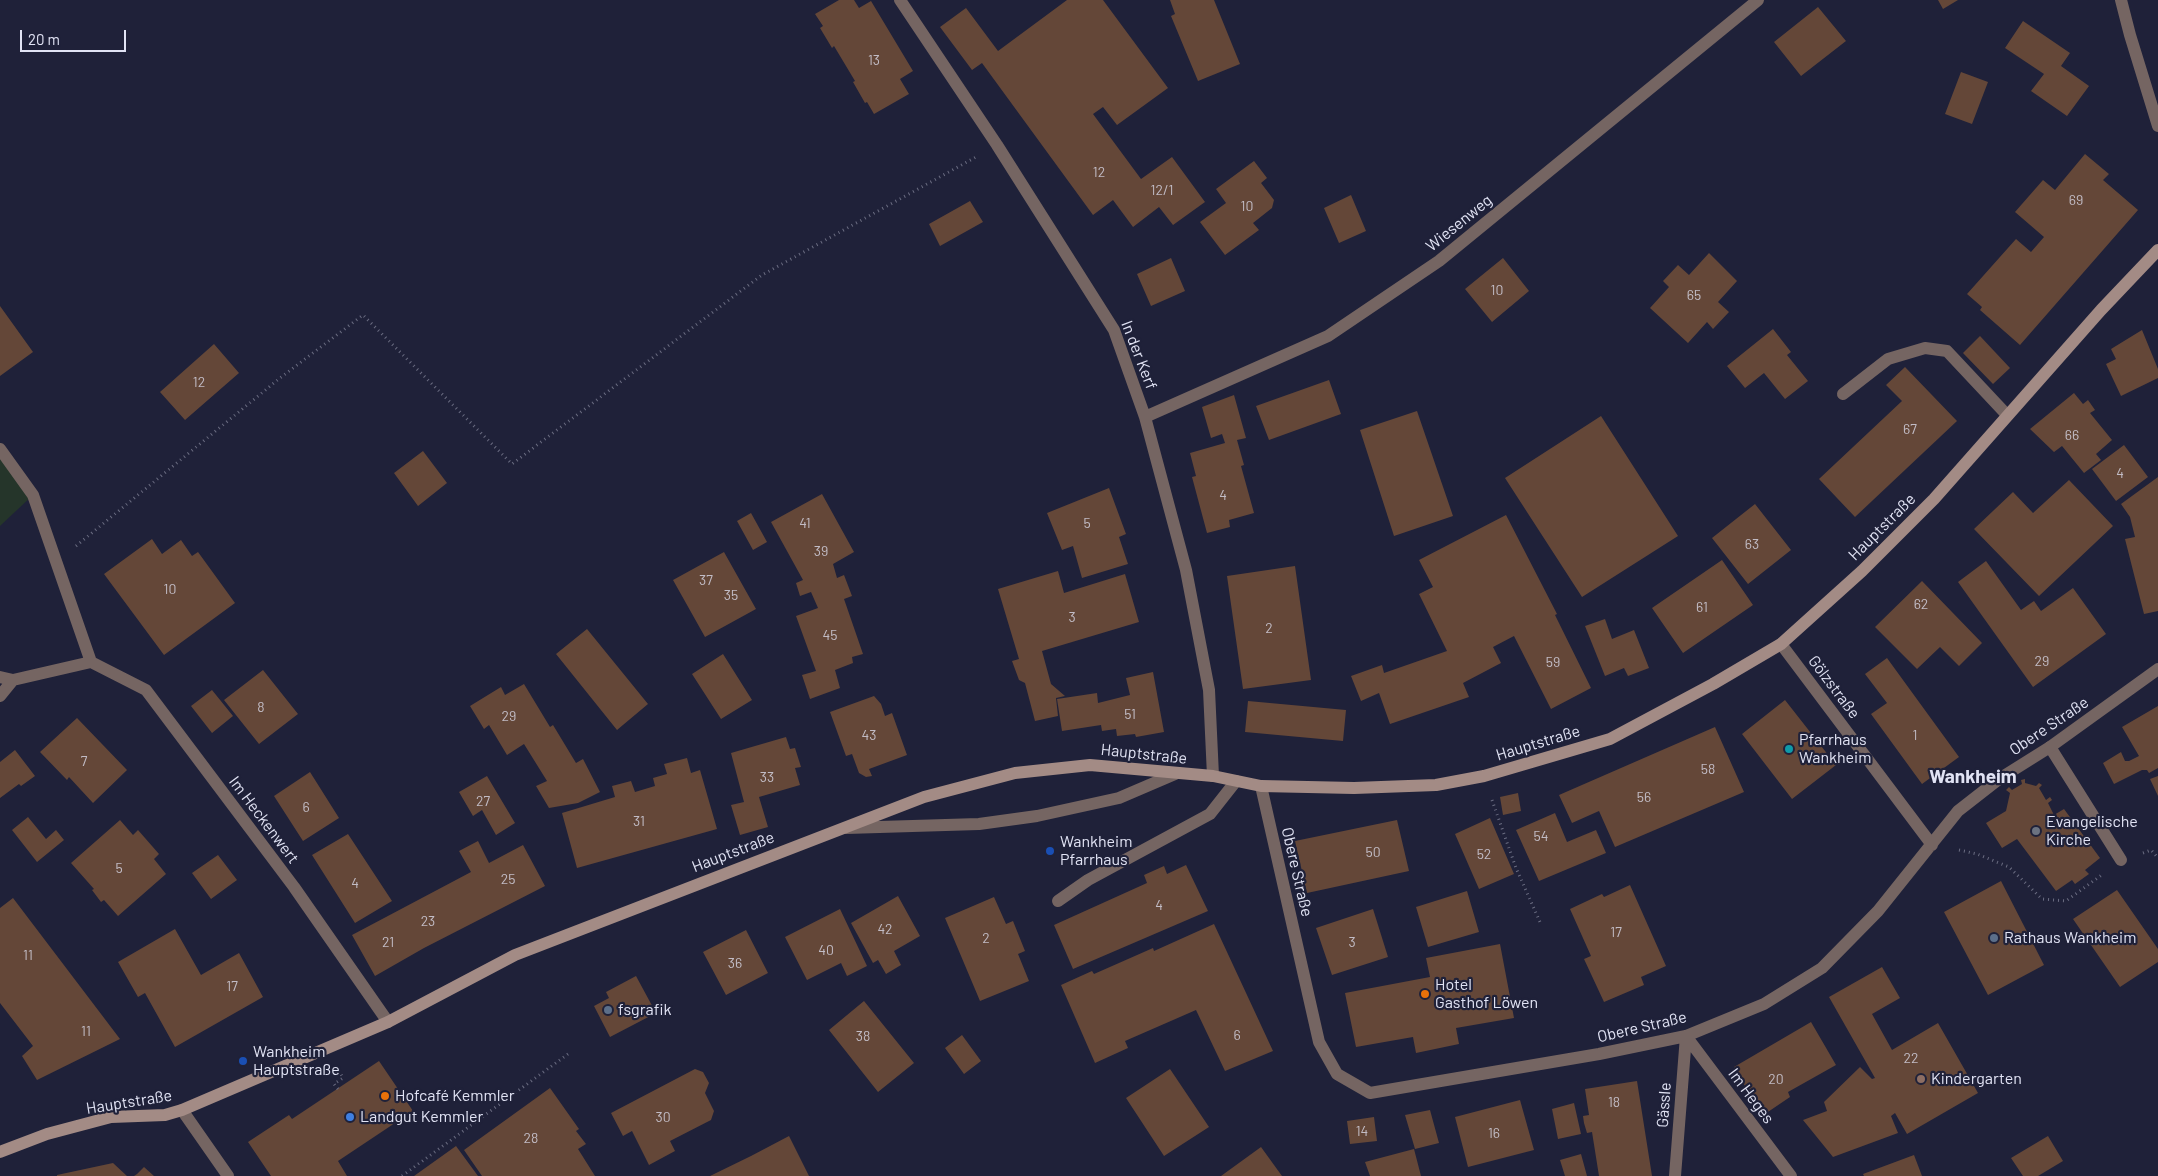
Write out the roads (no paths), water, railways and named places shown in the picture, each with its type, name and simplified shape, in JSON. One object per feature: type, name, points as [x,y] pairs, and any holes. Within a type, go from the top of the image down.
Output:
[{"type":"street","name":"In der Kerf","points":[[900,0],[997,144],[1114,330],[1145,418],[1186,570],[1209,690],[1213,776]]},
{"type":"street","name":"Wiesenweg","points":[[1145,418],[1328,336],[1439,261],[1758,0]]},
{"type":"street","points":[[2121,0],[2158,126]]},
{"type":"street","name":"Hauptstraße","points":[[0,1152],[47,1134],[111,1117],[165,1114],[182,1110],[388,1022],[515,955],[839,828],[924,797],[1014,773],[1090,765],[1213,776],[1261,786],[1354,788],[1436,785],[1484,776],[1610,739],[1713,684],[1781,644],[1862,571],[1934,499],[2101,310],[2158,250]]},
{"type":"street","points":[[1843,394],[1888,359],[1925,348],[1947,352],[2007,415]]},
{"type":"street","points":[[0,449],[33,495],[91,662],[6,678],[0,696]]},
{"type":"street","name":"Gölzstraße","points":[[1781,644],[1932,845]]},
{"type":"street","name":"Im Heckenwert","points":[[91,662],[146,690],[294,887],[388,1022]]},
{"type":"street","name":"Obere Straße","points":[[1261,786],[1319,1042],[1337,1074],[1370,1093],[1580,1057],[1686,1036],[1764,1004],[1822,968],[1878,911],[1958,811],[1999,779],[2050,747],[2158,669]]},
{"type":"street","points":[[2050,747],[2121,860]]},
{"type":"street","points":[[839,828],[979,824],[1037,816],[1119,798],[1175,774]]},
{"type":"street","points":[[1058,901],[1088,880],[1210,814],[1236,781]]},
{"type":"street","name":"Gässle","points":[[1674,1176],[1686,1036]]},
{"type":"street","name":"Im Heges","points":[[1686,1036],[1791,1176]]},
{"type":"street","points":[[182,1110],[228,1176]]},
{"type":"place","name":"Pfarrhaus Wankheim","points":[[1789,749]]},
{"type":"place","name":"Evangelische Kirche","points":[[2036,831]]},
{"type":"place","name":"Wankheim Pfarrhaus","points":[[1050,851]]},
{"type":"place","name":"Rathaus Wankheim","points":[[1994,938]]},
{"type":"place","name":"Hotel Gasthof Löwen","points":[[1425,994]]},
{"type":"place","name":"fsgrafik","points":[[608,1010]]},
{"type":"place","name":"Wankheim Hauptstraße","points":[[243,1061]]},
{"type":"place","name":"Kindergarten","points":[[1921,1079]]},
{"type":"place","name":"Hofcafé Kemmler","points":[[385,1096]]},
{"type":"place","name":"Landgut Kemmler","points":[[350,1117]]},
{"type":"district","name":"Wankheim","points":[[1973,777]]}]
